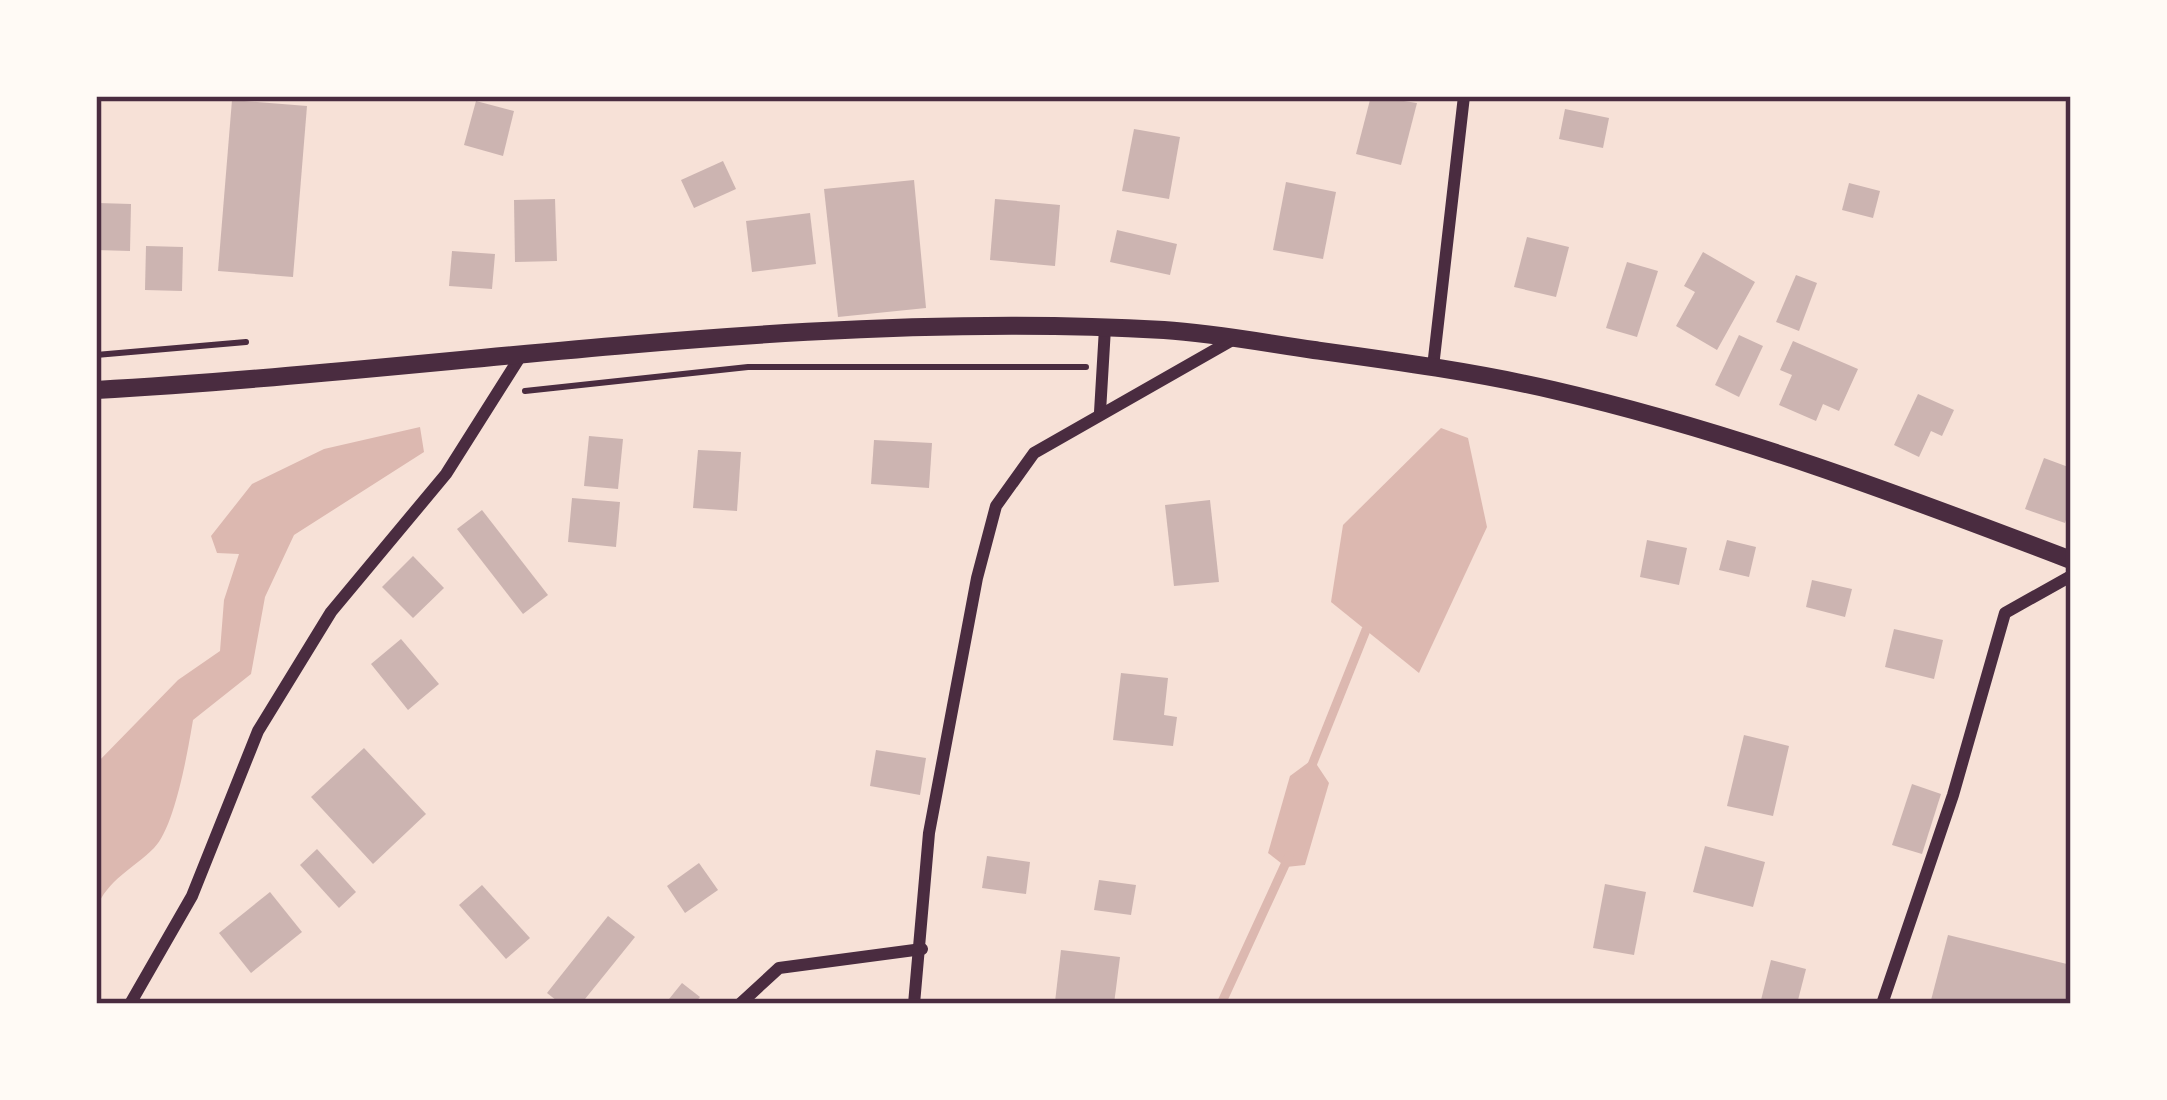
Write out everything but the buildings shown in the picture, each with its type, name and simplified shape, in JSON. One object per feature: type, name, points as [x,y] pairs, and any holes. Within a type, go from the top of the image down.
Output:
[{"type":"street","points":[[1433,367],[1464,96]]},
{"type":"street","points":[[96,390],[748,335],[970,327],[1170,331],[1433,367],[1553,390],[1738,440],[1919,501],[2071,560]]},
{"type":"street","points":[[1100,412],[1105,328]]},
{"type":"street","points":[[914,1004],[928,833],[977,578],[996,506],[1034,453],[1234,339]]},
{"type":"street","points":[[130,1004],[192,896],[258,731],[331,612],[446,475],[520,357]]},
{"type":"street","points":[[1882,1004],[1953,794],[2005,613],[2071,576]]},
{"type":"street","points":[[740,1004],[778,968],[922,949]]},
{"type":"path","points":[[96,355],[246,342]]},
{"type":"path","points":[[497,394],[748,367],[1102,367]]},
{"type":"shaded area","points":[[420,427],[424,452],[294,535],[265,597],[251,674],[193,720],[180,787],[162,838],[114,882],[96,909],[96,764],[178,680],[220,651],[224,600],[239,554],[217,553],[211,536],[252,484],[324,449]]},
{"type":"shaded area","points":[[1441,428],[1468,438],[1487,527],[1419,673],[1331,602],[1343,525]]},
{"type":"shaded area","points":[[1313,759],[1329,783],[1305,865],[1286,867],[1268,853],[1290,776]]},
{"type":"waterway","points":[[1310,770],[1366,630]]},
{"type":"waterway","points":[[1221,1004],[1289,856]]}]
